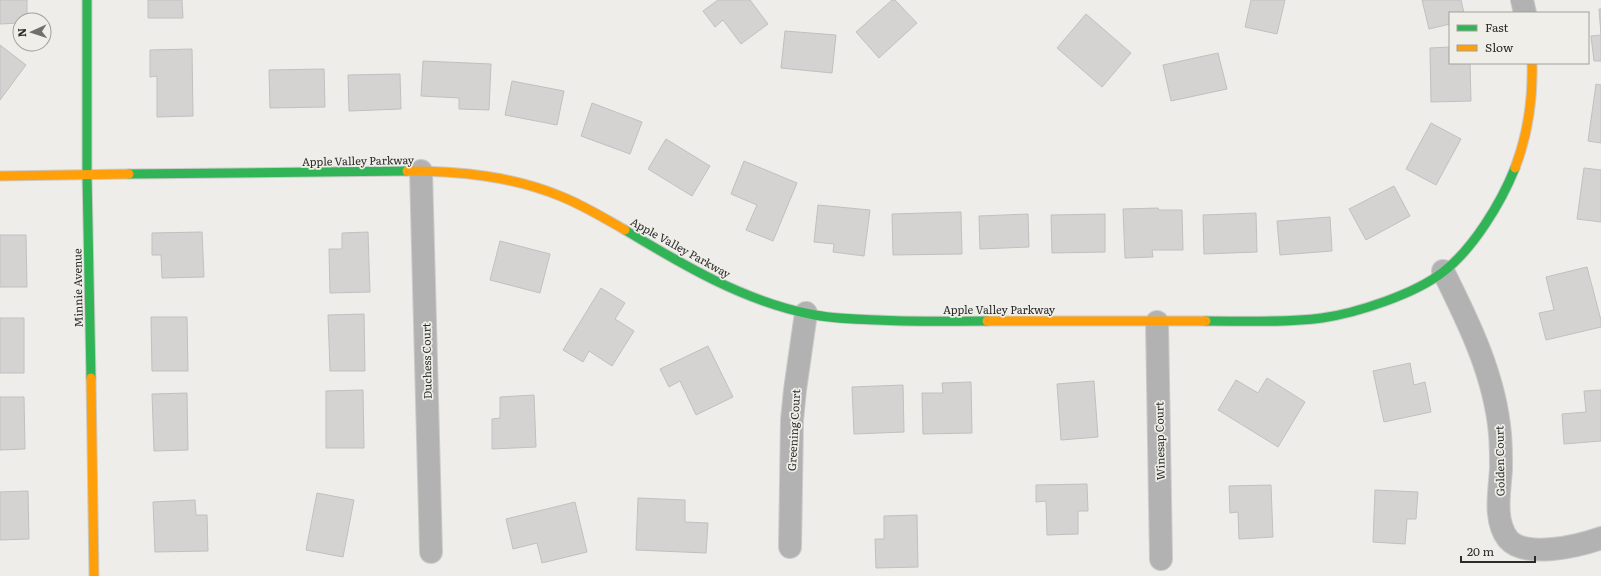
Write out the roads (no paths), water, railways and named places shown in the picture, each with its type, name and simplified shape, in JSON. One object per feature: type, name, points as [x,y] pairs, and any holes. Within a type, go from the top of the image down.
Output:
[{"type":"street","name":"Minnie Avenue","points":[[87,0],[87,175],[94,576]]},
{"type":"street","points":[[1522,0],[1525,12]]},
{"type":"street","name":"Apple Valley Parkway","points":[[0,176],[421,171],[457,171],[480,173],[535,187],[560,196],[586,208],[686,266],[735,290],[780,306],[806,313],[845,318],[902,322],[1157,322],[1300,320],[1336,316],[1353,312],[1395,296],[1425,282],[1443,271],[1469,245],[1482,228],[1505,192],[1515,170],[1529,123],[1532,64]]},
{"type":"street","name":"Duchess Court","points":[[421,171],[430,552]]},
{"type":"street","name":"Golden Court","points":[[1443,271],[1469,323],[1481,353],[1494,400],[1500,434],[1501,465],[1499,517],[1502,528],[1514,545],[1521,548],[1542,550],[1583,544],[1601,538]]},
{"type":"street","name":"Greening Court","points":[[790,547],[792,420],[806,313]]},
{"type":"street","name":"Winesap Court","points":[[1157,322],[1161,559]]}]
